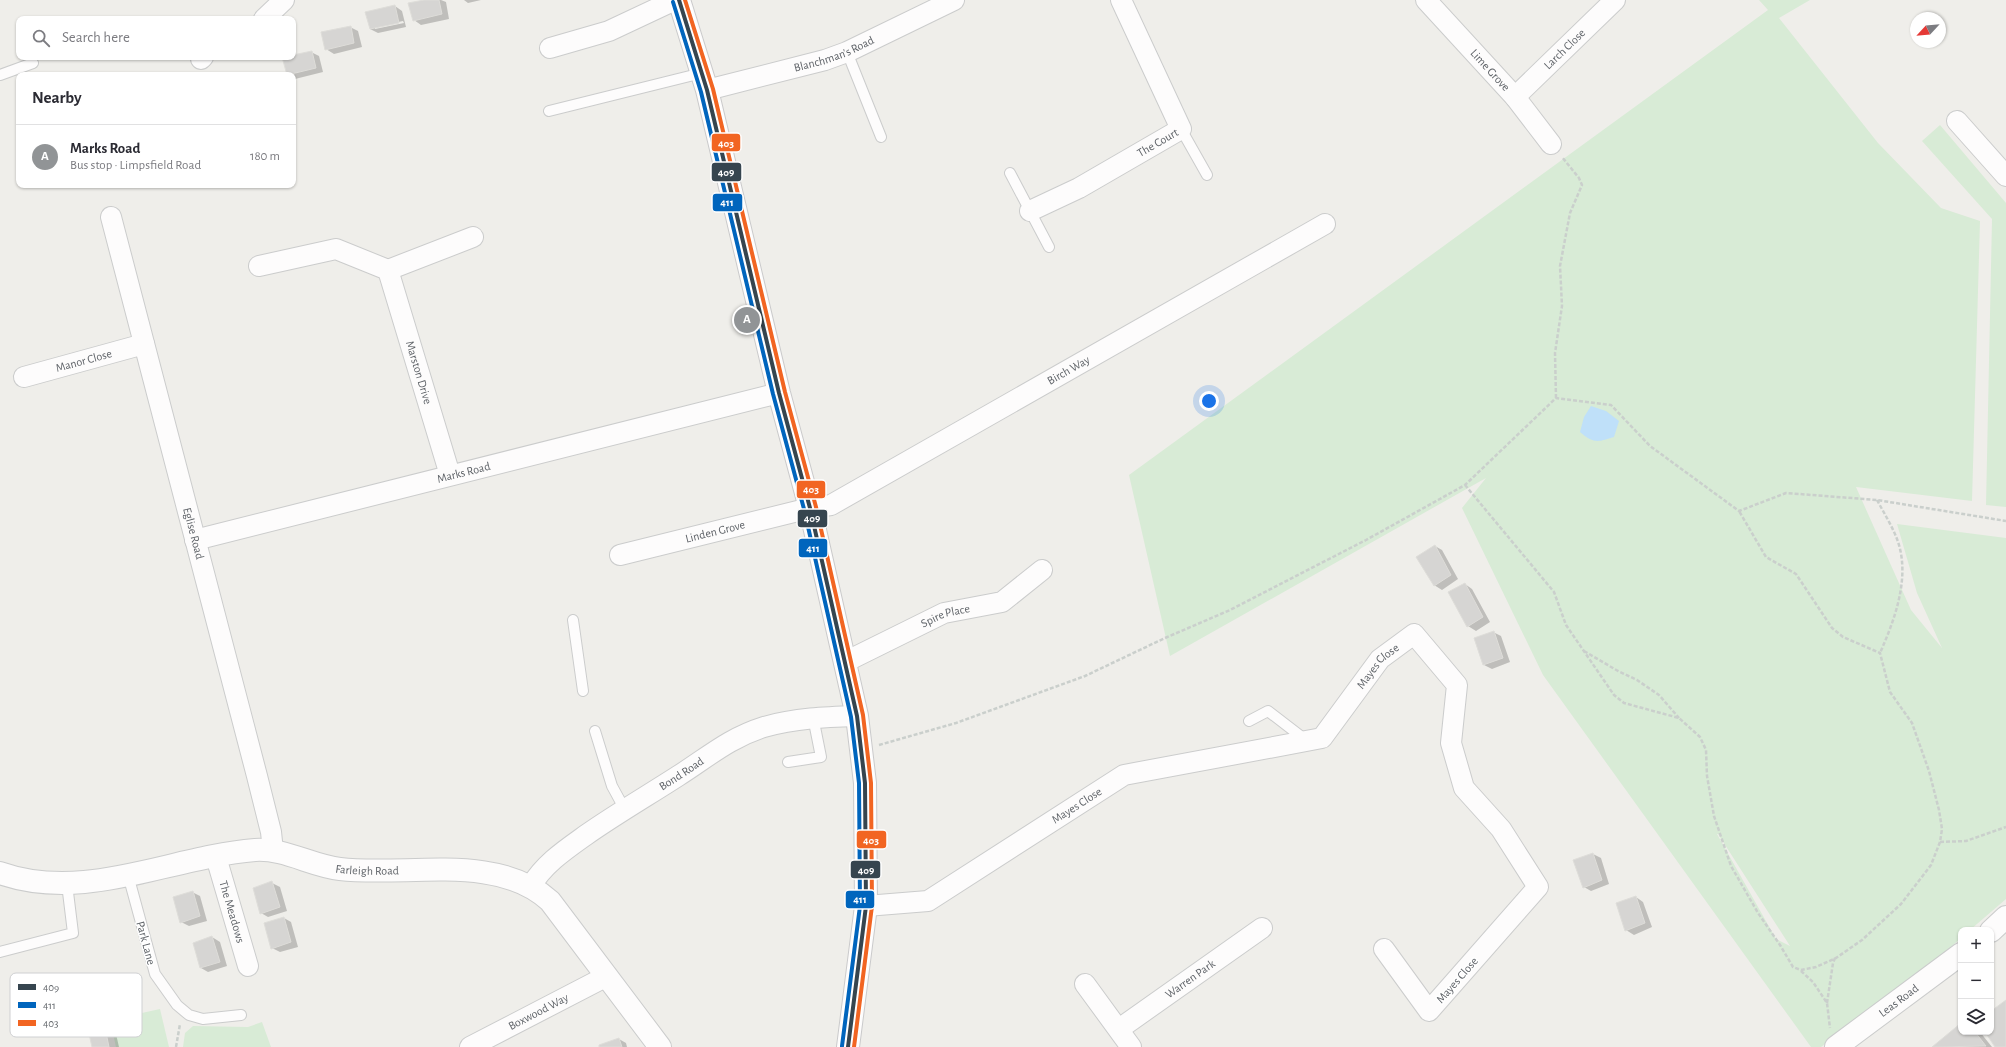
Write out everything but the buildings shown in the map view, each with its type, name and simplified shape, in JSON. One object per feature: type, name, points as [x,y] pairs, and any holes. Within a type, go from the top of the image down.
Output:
[{"type":"main road","points":[[679,0],[704,81],[779,393],[810,508],[857,716],[865,783],[866,906],[848,1047]]},
{"type":"main road","name":"Farleigh Road","points":[[0,874],[23,880],[67,884],[97,881],[256,850],[273,851],[314,864],[339,869],[486,873],[513,878],[542,893],[553,905],[660,1047]]},
{"type":"main road","points":[[1994,928],[2006,917]]},
{"type":"main road","name":"Leas Road","points":[[1834,1040],[1958,956]]},
{"type":"street","points":[[267,16],[284,0]]},
{"type":"street","points":[[550,48],[609,31],[675,0]]},
{"type":"street","name":"Blanchman's Road","points":[[704,81],[825,60],[847,52],[954,0]]},
{"type":"street","name":"The Court","points":[[1030,211],[1078,188],[1181,129],[1121,0]]},
{"type":"street","name":"Lime Grove","points":[[1426,0],[1515,97],[1551,144]]},
{"type":"street","name":"Larch Close","points":[[1515,97],[1615,0]]},
{"type":"street","points":[[1957,121],[2006,176]]},
{"type":"street","name":"Eglise Road","points":[[111,217],[271,832],[273,851]]},
{"type":"street","name":"Birch Way","points":[[810,508],[831,505],[1325,224]]},
{"type":"street","points":[[259,266],[336,249],[388,270],[473,237]]},
{"type":"street","name":"Marston Drive","points":[[388,270],[450,475]]},
{"type":"street","name":"Manor Close","points":[[24,377],[144,344]]},
{"type":"street","name":"Marks Road","points":[[194,540],[779,393]]},
{"type":"street","name":"Linden Grove","points":[[620,555],[810,508]]},
{"type":"street","name":"Spire Place","points":[[845,662],[944,613],[1002,602],[1042,570]]},
{"type":"street","name":"Mayes Close","points":[[866,906],[928,901],[1124,775],[1322,738],[1380,659],[1414,634],[1457,685],[1451,743],[1464,788],[1501,829],[1538,887],[1429,1012],[1384,949]]},
{"type":"street","name":"Bond Road","points":[[531,886],[537,876],[552,860],[624,808],[678,776],[731,740],[765,727],[812,717],[857,716]]},
{"type":"street","name":"The Meadows","points":[[216,857],[248,966]]},
{"type":"street","name":"Warren Park","points":[[1119,1029],[1262,928]]},
{"type":"street","name":"Boxwood Way","points":[[470,1047],[607,976]]},
{"type":"street","points":[[1085,984],[1131,1047]]},
{"type":"lane","points":[[847,52],[881,137]]},
{"type":"lane","points":[[0,75],[33,63]]},
{"type":"lane","points":[[549,111],[704,81]]},
{"type":"lane","points":[[1181,129],[1207,175]]},
{"type":"lane","points":[[1010,173],[1049,247]]},
{"type":"lane","points":[[573,620],[584,691]]},
{"type":"lane","points":[[1249,721],[1268,711],[1306,741]]},
{"type":"lane","points":[[788,762],[821,757],[812,717]]},
{"type":"lane","points":[[595,731],[612,786],[624,808]]},
{"type":"lane","name":"Park Lane","points":[[128,875],[155,974],[177,1005],[189,1015],[203,1019],[241,1016]]},
{"type":"lane","points":[[0,952],[73,933],[67,884]]},
{"type":"path","points":[[861,750],[956,723],[1085,676],[1165,638],[1230,610],[1366,540],[1465,485],[1556,398],[1555,353],[1562,306],[1560,266],[1568,218],[1582,185],[1579,178],[1551,144]]},
{"type":"path","points":[[1556,398],[1611,405],[1650,446],[1739,511],[1766,557],[1796,574],[1832,628],[1843,637],[1880,653]]},
{"type":"path","points":[[1465,485],[1554,592],[1566,625],[1614,695],[1624,703],[1679,718]]},
{"type":"path","points":[[1739,511],[1786,493],[1877,500],[2006,521]]},
{"type":"path","points":[[1801,970],[1816,967],[1836,958],[1862,940],[1901,904],[1931,865],[1940,842],[1942,829],[1940,816],[1929,772],[1912,723],[1890,692],[1880,653],[1892,626],[1904,570],[1897,540],[1877,500]]},
{"type":"path","points":[[1584,650],[1618,671],[1637,680],[1659,696],[1679,718],[1700,737],[1706,750],[1714,816],[1731,866],[1758,914],[1780,944],[1793,967],[1801,970],[1813,982],[1827,1003]]},
{"type":"path","points":[[1940,842],[1966,841],[2006,827]]},
{"type":"path","points":[[1834,1040],[1827,1003],[1832,963],[1836,958]]},
{"type":"path","points":[[176,1047],[180,1028],[177,1005]]},
{"type":"green space","points":[[1759,0],[1810,0],[1779,18],[1878,143],[1941,208],[1980,221],[1972,501],[1856,487],[1911,610],[1942,648],[1917,593],[1897,524],[2006,538],[2006,899],[1973,927],[1958,927],[1958,941],[1943,954],[1821,1047],[1811,1047],[1543,675],[1462,508],[1486,478],[1170,656],[1129,475],[1768,10]],"holes":[[[1717,834],[1718,834],[1790,946],[1776,939]]]},
{"type":"green space","points":[[1940,125],[2006,203],[2006,507],[1986,505],[1992,219],[1922,141]]},
{"type":"green space","points":[[160,1009],[169,1047],[116,1047],[114,1037],[142,1037],[142,1013]]},
{"type":"green space","points":[[262,1022],[271,1047],[183,1047],[185,1033],[193,1026],[248,1027]]},
{"type":"water","points":[[1591,406],[1606,411],[1619,421],[1614,437],[1596,441],[1589,439],[1580,432],[1584,417]]},
{"type":"transit line","name":"409","points":[[679,0],[707,90],[779,393],[810,508],[857,716],[865,783],[866,906],[848,1047]]},
{"type":"transit line","name":"403","points":[[685,0],[713,89],[785,392],[816,507],[863,715],[871,783],[872,906],[854,1047]]},
{"type":"transit line","name":"411","points":[[673,2],[701,92],[773,394],[804,509],[851,717],[859,783],[860,906],[842,1046]]},
{"type":"place","name":"Marks Road","points":[[747,320]]}]
